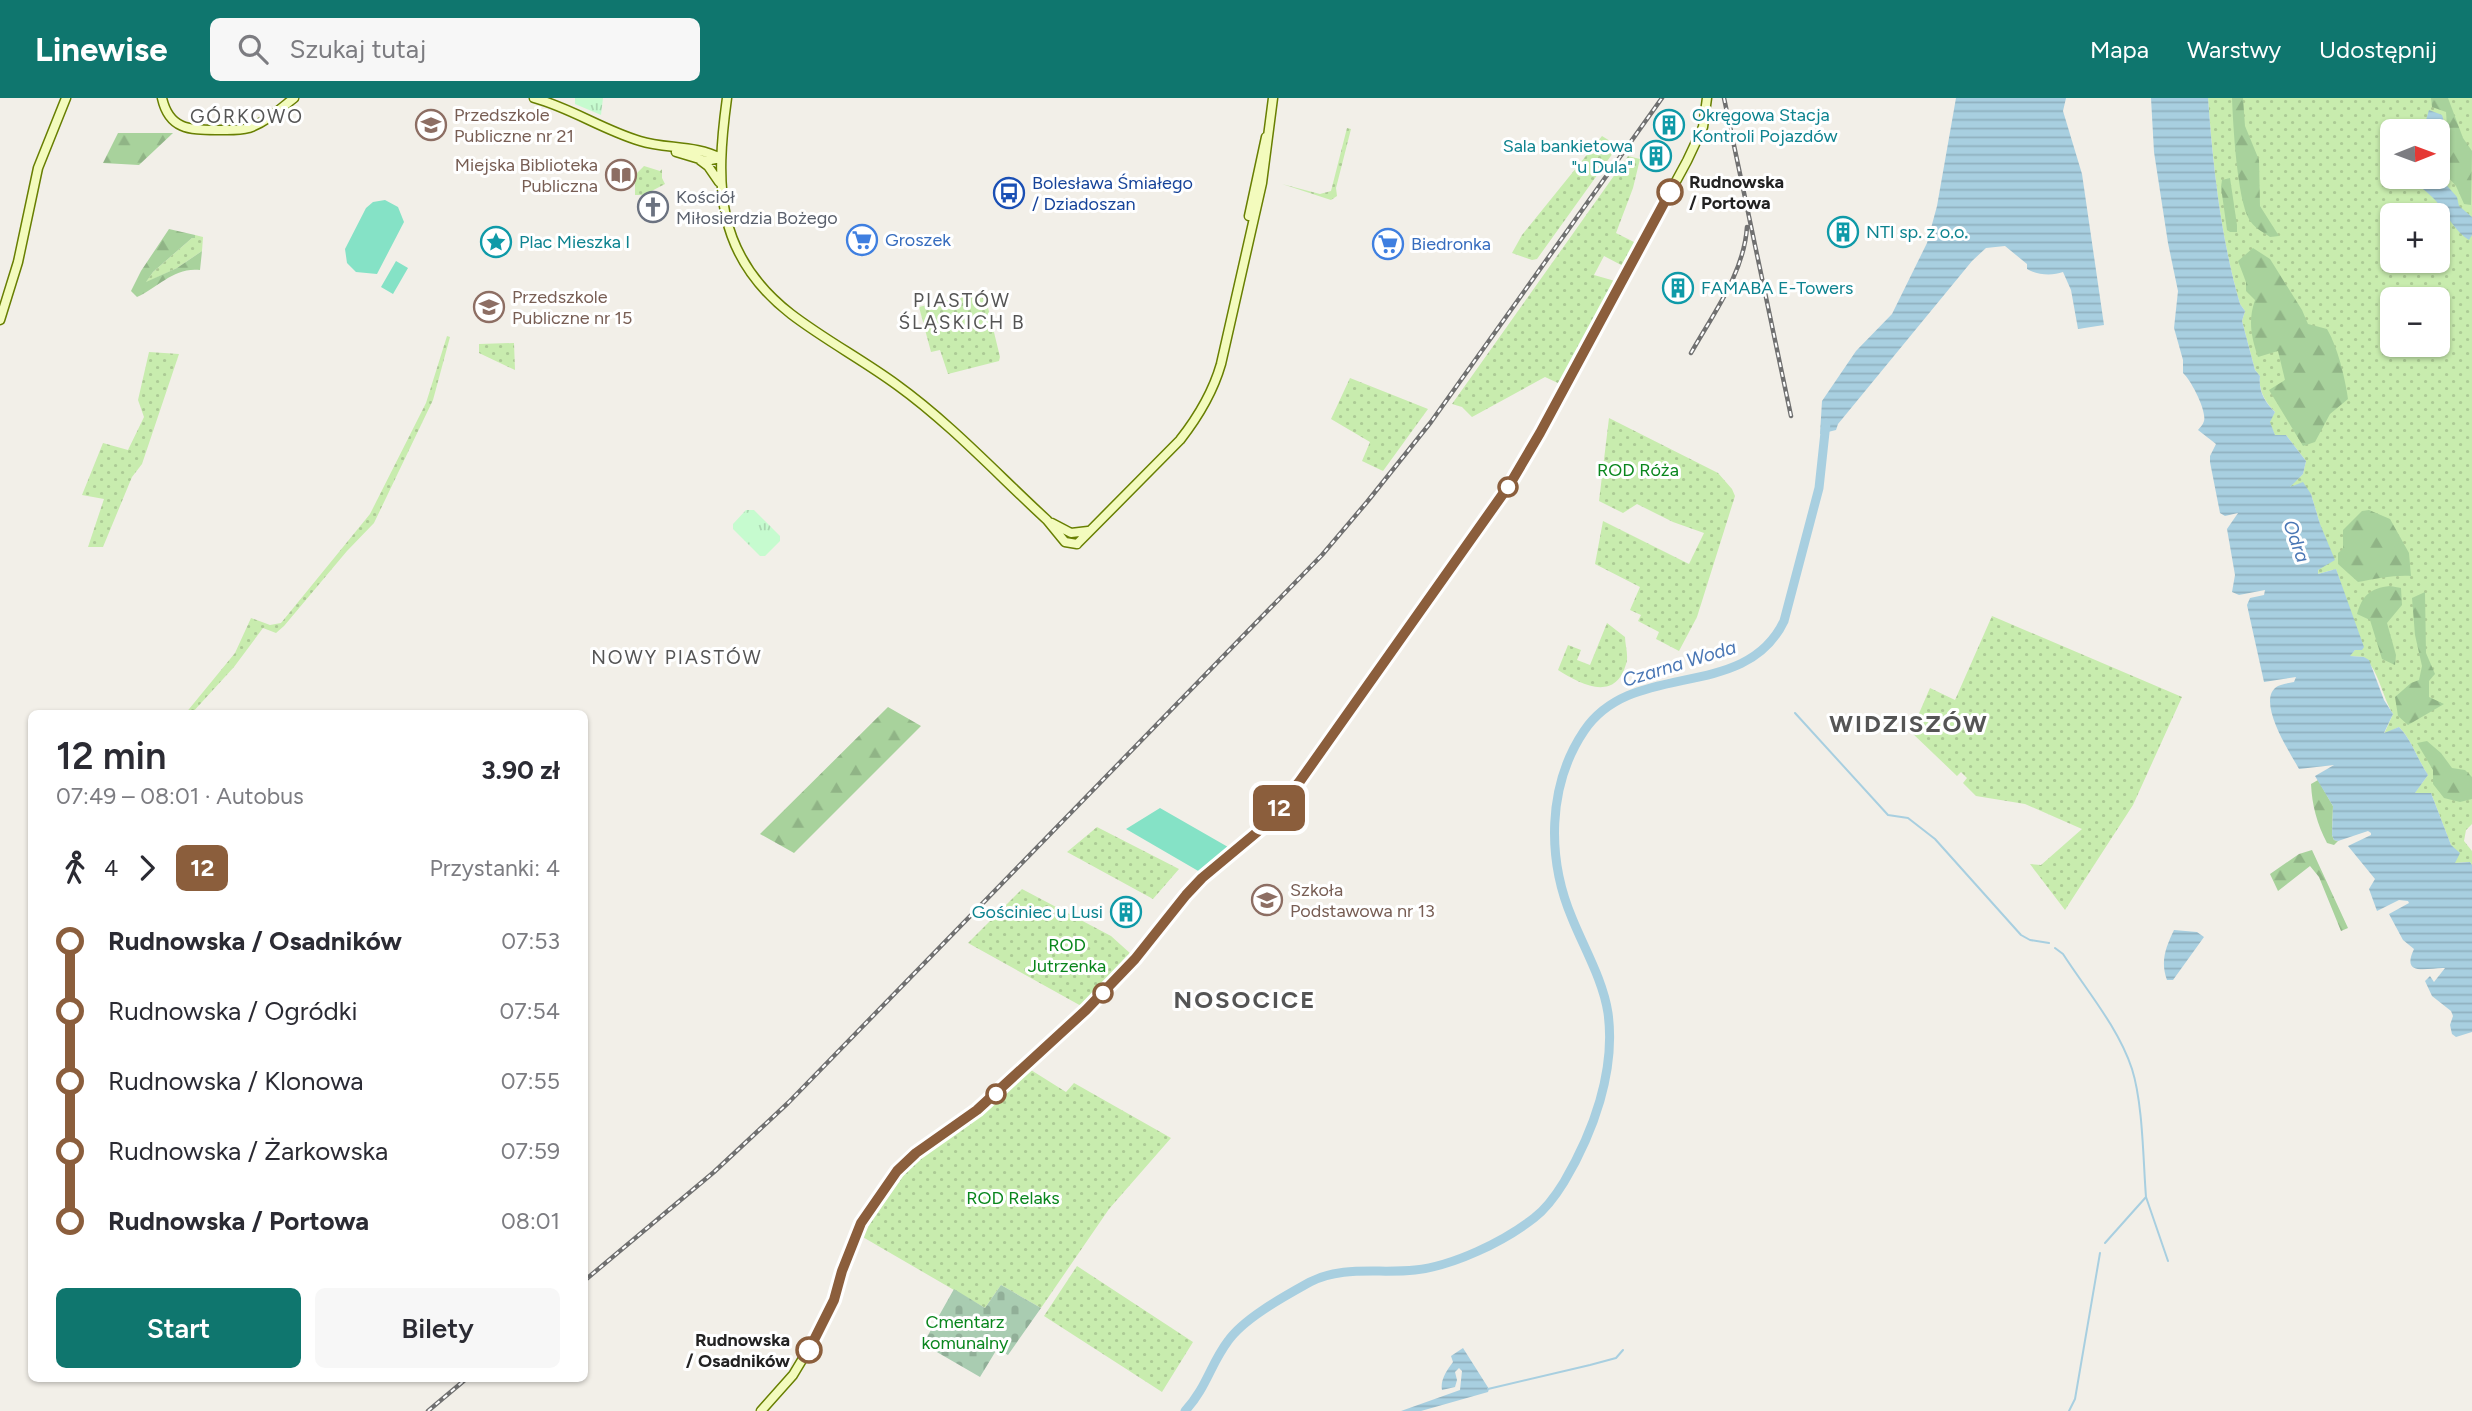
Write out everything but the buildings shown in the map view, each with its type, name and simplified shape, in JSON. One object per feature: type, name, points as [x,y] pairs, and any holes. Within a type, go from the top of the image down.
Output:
[{"type":"street","points":[[0,320],[18,262],[38,168],[66,98]]},
{"type":"street","points":[[163,98],[168,114],[180,126],[192,130],[250,127],[294,98]]},
{"type":"street","points":[[534,98],[570,110],[631,138],[720,158]]},
{"type":"street","points":[[727,98],[720,158],[724,212],[733,239],[747,266],[768,293],[793,315],[917,400],[1047,520],[1065,542],[1077,544]]},
{"type":"street","points":[[1077,544],[1180,440],[1203,407],[1221,364],[1248,240],[1247,224],[1273,98]]},
{"type":"street","points":[[761,1411],[793,1375],[817,1335],[834,1300],[858,1230],[897,1171],[910,1158],[991,1098],[1102,994],[1135,959],[1202,878],[1262,828],[1329,741],[1529,454],[1687,161],[1703,127],[1707,98]]},
{"type":"street","points":[[698,155],[722,137]]},
{"type":"street","points":[[698,155],[720,184]]},
{"type":"street","points":[[1047,520],[1068,532],[1080,534],[1091,530]]},
{"type":"street","points":[[1068,532],[1077,544]]},
{"type":"green space","points":[[575,98],[603,98],[601,115],[575,104]]},
{"type":"green space","points":[[2208,98],[2472,98],[2472,824],[2466,830],[2464,841],[2472,851],[2472,865],[2470,862],[2455,863],[2431,793],[2414,794],[2428,775],[2407,737],[2399,727],[2384,734],[2393,714],[2369,663],[2364,657],[2349,656],[2355,650],[2336,569],[2318,574],[2320,524],[2311,494],[2289,487],[2303,474],[2306,461],[2286,435],[2275,435],[2269,422],[2275,412],[2261,392],[2260,376],[2255,370],[2242,321],[2245,311],[2240,304],[2233,279],[2215,176]]},
{"type":"green space","points":[[2232,98],[2243,98],[2245,126],[2259,160],[2260,206],[2279,236],[2270,237],[2256,227],[2245,209],[2236,160]]},
{"type":"green space","points":[[2431,98],[2448,98],[2463,138],[2472,151],[2471,205],[2464,204],[2450,179],[2450,119],[2446,119],[2446,112],[2432,107]]},
{"type":"green space","points":[[1347,128],[1351,129],[1336,188],[1337,196],[1331,200],[1282,184],[1320,194],[1331,191]]},
{"type":"green space","points":[[118,133],[173,133],[139,165],[103,163]]},
{"type":"green space","points":[[1602,136],[1618,146],[1537,259],[1532,260],[1512,253],[1522,235]]},
{"type":"green space","points":[[1628,156],[1640,159],[1633,188],[1616,233],[1636,243],[1623,266],[1604,256],[1594,275],[1615,281],[1560,384],[1545,377],[1472,417],[1462,407],[1452,404]]},
{"type":"green space","points":[[644,166],[660,171],[662,169],[665,184],[644,195],[635,195],[635,175]]},
{"type":"green space","points":[[2230,178],[2237,232],[2227,230],[2221,187],[2222,180]]},
{"type":"green space","points":[[385,200],[398,207],[404,222],[377,274],[356,272],[347,263],[345,249],[366,208],[373,202]]},
{"type":"green space","points":[[169,229],[195,235],[195,238],[153,272],[146,282],[177,268],[202,251],[200,270],[174,275],[137,297],[131,291]]},
{"type":"green space","points":[[195,235],[203,237],[202,251],[177,268],[145,283],[153,272]]},
{"type":"green space","points":[[2253,248],[2270,259],[2308,324],[2327,329],[2343,373],[2348,399],[2330,414],[2315,442],[2303,446],[2269,390],[2285,380],[2278,351],[2258,357],[2254,342],[2251,322],[2255,300],[2246,291],[2246,282],[2238,261]]},
{"type":"green space","points":[[396,261],[408,268],[393,294],[381,287]]},
{"type":"green space","points":[[984,291],[999,361],[948,374],[940,350],[931,352],[919,307]]},
{"type":"green space","points":[[447,336],[450,337],[433,400],[374,523],[284,626],[276,633],[263,628],[234,667],[195,710],[188,710],[235,653],[251,618],[270,625],[281,623],[370,514],[426,403]]},
{"type":"green space","points":[[514,343],[515,370],[479,353],[479,344]]},
{"type":"green space","points":[[149,352],[179,354],[142,464],[132,477],[103,547],[88,547],[104,499],[82,495],[103,443],[128,450],[144,417],[138,400]]},
{"type":"green space","points":[[1350,378],[1428,409],[1383,471],[1362,461],[1370,442],[1331,419]]},
{"type":"green space","name":"ROD Róża","points":[[1609,418],[1718,473],[1735,496],[1697,617],[1679,651],[1656,639],[1659,632],[1638,621],[1641,615],[1630,610],[1640,587],[1595,564],[1603,521],[1689,564],[1704,533],[1673,522],[1637,504],[1623,513],[1599,501]]},
{"type":"green space","points":[[746,510],[754,510],[780,536],[780,541],[765,556],[760,556],[733,529],[733,524]]},
{"type":"green space","points":[[2369,510],[2390,519],[2409,553],[2411,576],[2358,582],[2338,564],[2338,553],[2343,549],[2343,530],[2362,511]]},
{"type":"green space","points":[[2390,586],[2401,588],[2402,605],[2387,623],[2396,655],[2395,665],[2382,659],[2370,620],[2357,614],[2361,602],[2368,594]]},
{"type":"green space","points":[[2425,592],[2426,653],[2435,674],[2429,681],[2429,697],[2444,704],[2408,725],[2398,716],[2395,697],[2411,683],[2419,680],[2422,666],[2415,635],[2412,598]]},
{"type":"green space","points":[[1992,616],[2182,697],[2133,805],[2065,910],[2030,864],[2041,865],[2082,829],[2025,804],[1976,796],[1963,783],[1967,778],[1961,772],[1957,776],[1911,732],[1930,688],[1955,700]]},
{"type":"green space","points":[[1607,623],[1625,637],[1627,650],[1626,664],[1621,676],[1614,683],[1605,687],[1586,685],[1558,670],[1568,645],[1581,650],[1577,660],[1590,665]]},
{"type":"green space","points":[[888,707],[921,726],[794,853],[760,834]]},
{"type":"green space","points":[[2427,741],[2441,753],[2452,768],[2465,770],[2472,777],[2472,799],[2460,802],[2444,798],[2433,784],[2433,770],[2417,743]]},
{"type":"green space","points":[[2318,780],[2333,806],[2332,835],[2334,840],[2338,841],[2334,845],[2327,843],[2316,814],[2311,784]]},
{"type":"green space","points":[[1160,808],[1228,847],[1200,872],[1126,829]]},
{"type":"green space","points":[[1097,827],[1179,869],[1153,899],[1067,852]]},
{"type":"green space","points":[[2312,850],[2348,928],[2341,931],[2319,877],[2310,866],[2278,891],[2270,874],[2299,854]]},
{"type":"green space","name":"ROD Jutrzenka","points":[[1022,889],[1111,936],[1131,954],[1083,1007],[968,943]]},
{"type":"green space","name":"ROD Relaks","points":[[1031,1070],[1066,1092],[1074,1083],[1171,1138],[1109,1209],[1041,1308],[1001,1285],[985,1308],[861,1236],[909,1167],[983,1112]]},
{"type":"green space","points":[[1077,1266],[1193,1342],[1162,1392],[1044,1316]]},
{"type":"green space","name":"Cmentarz komunalny","points":[[1001,1285],[1041,1308],[1008,1355],[997,1349],[980,1377],[923,1344],[954,1289],[985,1308]]},
{"type":"water","points":[[1956,98],[2066,98],[2063,111],[2082,174],[2104,325],[2078,329],[2071,290],[2063,272],[2035,273],[2027,269],[2027,264],[2005,246],[1986,248],[1972,261],[1838,424],[1836,430],[1820,434],[1822,401],[1856,351],[1892,314],[1927,243],[1937,206]]},
{"type":"water","name":"Odra","points":[[2151,98],[2208,98],[2223,228],[2233,279],[2240,304],[2245,311],[2242,321],[2255,370],[2260,376],[2263,397],[2275,412],[2270,422],[2275,435],[2286,435],[2306,461],[2303,474],[2290,487],[2303,482],[2311,494],[2335,560],[2318,570],[2318,574],[2336,569],[2364,647],[2362,650],[2355,650],[2350,656],[2369,660],[2384,700],[2393,714],[2384,733],[2399,727],[2407,737],[2428,775],[2415,793],[2431,793],[2451,845],[2460,853],[2455,863],[2470,862],[2472,865],[2472,1032],[2456,1037],[2452,1034],[2451,1011],[2432,996],[2425,981],[2430,976],[2434,982],[2445,968],[2419,969],[2411,964],[2414,949],[2403,940],[2389,914],[2409,903],[2408,901],[2399,900],[2377,911],[2369,889],[2375,879],[2348,846],[2371,833],[2368,831],[2334,840],[2333,806],[2315,776],[2334,765],[2299,769],[2276,727],[2270,702],[2272,693],[2278,686],[2294,682],[2296,677],[2264,682],[2247,605],[2250,598],[2264,595],[2265,590],[2239,595],[2232,592],[2235,575],[2227,529],[2238,513],[2225,516],[2220,513],[2210,462],[2216,444],[2198,430],[2204,421],[2203,410],[2183,373],[2183,360],[2174,328],[2178,291],[2154,152]]},
{"type":"water","points":[[2429,110],[2442,115],[2443,119],[2426,119]]},
{"type":"water","points":[[2423,189],[2450,189],[2457,197],[2459,206],[2472,217],[2472,235],[2469,240],[2450,221],[2450,203],[2436,201]]},
{"type":"water","points":[[2174,930],[2197,932],[2204,937],[2173,980],[2167,980],[2165,954]]},
{"type":"water","points":[[1463,1348],[1489,1389],[1488,1392],[1421,1411],[1401,1411],[1460,1390],[1462,1371],[1459,1368],[1455,1372],[1455,1387],[1442,1390],[1442,1383],[1453,1362],[1451,1356]]},
{"type":"waterway","name":"Czarna Woda","points":[[1185,1411],[1235,1332],[1277,1301],[1322,1277],[1348,1272],[1430,1268],[1461,1258],[1522,1227],[1543,1210],[1561,1187],[1575,1163],[1600,1101],[1609,1057],[1610,1035],[1602,988],[1572,918],[1558,872],[1555,823],[1563,775],[1584,731],[1605,709],[1630,695],[1716,673],[1743,663],[1766,646],[1784,621],[1819,488],[1826,423]]},
{"type":"waterway","points":[[1795,713],[1888,815],[1908,818],[1935,839],[2021,935],[2030,940],[2049,943]]},
{"type":"waterway","points":[[2055,948],[2063,954],[2110,1024],[2132,1069],[2140,1115],[2146,1197]]},
{"type":"waterway","points":[[2105,1243],[2146,1197],[2168,1261]]},
{"type":"waterway","points":[[2069,1411],[2075,1399],[2100,1253]]},
{"type":"waterway","points":[[1488,1389],[1616,1358],[1623,1350]]},
{"type":"railway","points":[[588,1278],[714,1172],[788,1103],[1322,555],[1431,422],[1662,98]]},
{"type":"railway","points":[[1724,98],[1791,416]]},
{"type":"railway","points":[[1691,353],[1734,277],[1745,244],[1747,227]]},
{"type":"railway","points":[[428,1411],[462,1382]]},
{"type":"bus line","name":"12","points":[[809,1350],[834,1300],[854,1237],[872,1205],[897,1171],[916,1153],[977,1110],[1086,1010],[1135,959],[1186,895],[1202,878],[1262,828],[1300,781],[1510,484],[1670,192]]},
{"type":"place","name":"Przedszkole Publiczne nr 21","points":[[431,125]]},
{"type":"place","name":"Okręgowa Stacja Kontroli Pojazdów","points":[[1669,125]]},
{"type":"place","name":"Sala bankietowa \"u Dula\"","points":[[1656,156]]},
{"type":"place","name":"Miejska Biblioteka Publiczna","points":[[621,175]]},
{"type":"place","name":"Rudnowska / Portowa","points":[[1670,192]]},
{"type":"place","name":"Bolesława Śmiałego / Dziadoszan","points":[[1009,193]]},
{"type":"place","name":"Kościół Miłosierdzia Bożego","points":[[653,207]]},
{"type":"place","name":"NTI sp. z o.o.","points":[[1843,232]]},
{"type":"place","name":"Groszek","points":[[862,240]]},
{"type":"place","name":"Plac Mieszka I","points":[[496,242]]},
{"type":"place","name":"Biedronka","points":[[1388,244]]},
{"type":"place","name":"FAMABA E-Towers","points":[[1678,288]]},
{"type":"place","name":"Przedszkole Publiczne nr 15","points":[[489,307]]},
{"type":"place","name":"Szkoła Podstawowa nr 13","points":[[1267,900]]},
{"type":"place","name":"Gościniec u Lusi","points":[[1126,912]]},
{"type":"place","name":"Rudnowska / Osadników","points":[[809,1350]]},
{"type":"district","name":"GÓRKOWO","points":[[247,116]]},
{"type":"district","name":"PIASTÓW ŚLĄSKICH B","points":[[962,311]]},
{"type":"district","name":"NOWY PIASTÓW","points":[[677,657]]},
{"type":"district","name":"WIDZISZÓW","points":[[1909,724]]},
{"type":"district","name":"NOSOCICE","points":[[1245,1000]]}]
